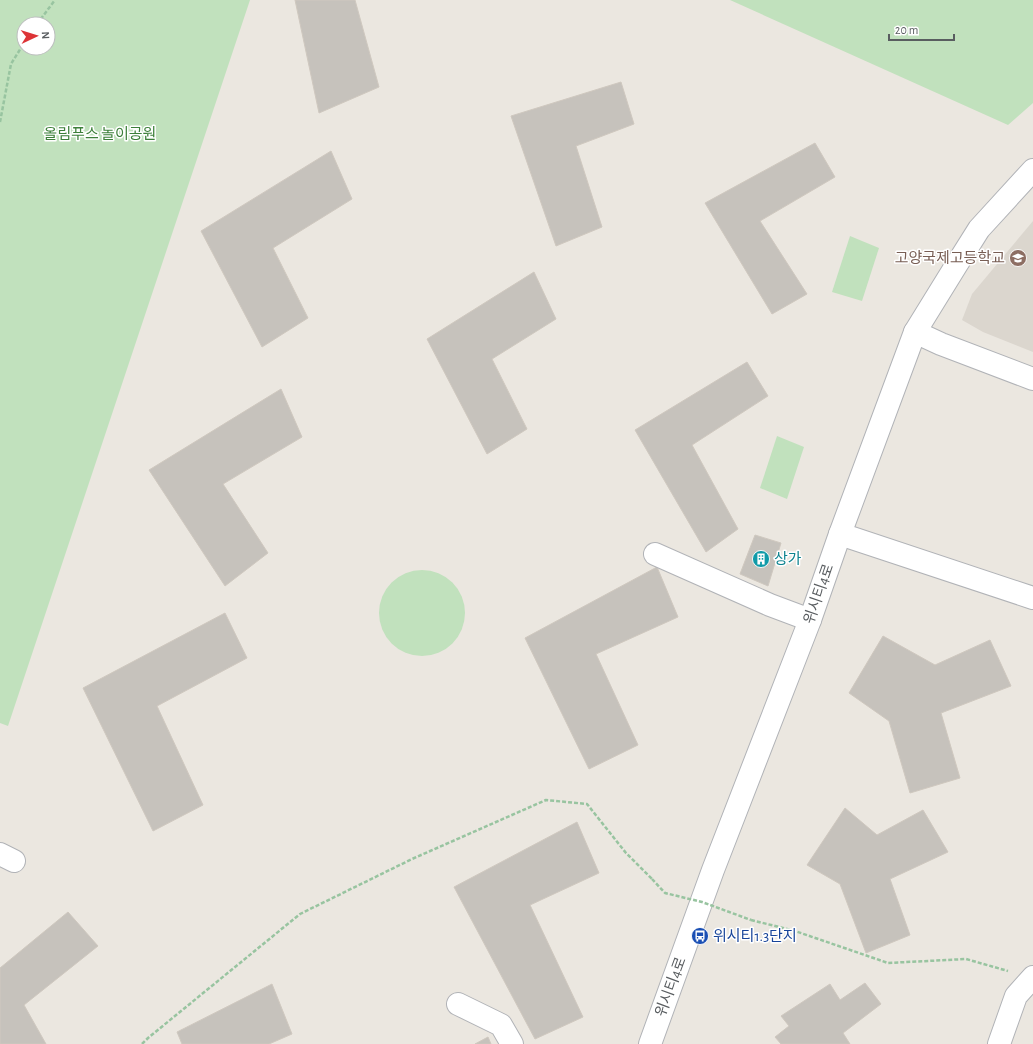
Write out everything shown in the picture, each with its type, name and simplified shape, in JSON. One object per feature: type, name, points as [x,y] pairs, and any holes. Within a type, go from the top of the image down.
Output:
[{"type":"street","name":"위시티4로","points":[[650,1044],[712,870],[810,620],[840,534],[915,332],[956,264],[980,229],[1033,170]]},
{"type":"street","points":[[915,332],[941,344],[1033,379]]},
{"type":"street","points":[[840,534],[1033,598]]},
{"type":"street","points":[[655,554],[770,605],[810,620]]},
{"type":"street","points":[[999,1044],[1016,996],[1032,978]]},
{"type":"street","points":[[458,1004],[501,1025],[512,1044]]},
{"type":"path","points":[[43,16],[55,0]]},
{"type":"path","points":[[0,122],[11,64],[16,56]]},
{"type":"path","points":[[142,1044],[300,914],[412,859],[546,800],[587,804],[626,853],[665,892],[702,902],[766,925],[795,931],[888,963],[966,959],[1032,978]]},
{"type":"shaded area","name":"고양국제고등학교","points":[[1033,221],[1033,352],[983,332],[962,320],[972,294]]},
{"type":"green space","name":"올림푸스 놀이공원","points":[[0,0],[250,0],[8,726],[0,723]]},
{"type":"green space","points":[[730,0],[1033,0],[1033,103],[1008,125]]},
{"type":"green space","points":[[850,236],[879,248],[862,301],[832,292]]},
{"type":"green space","points":[[777,436],[804,447],[787,499],[760,488]]},
{"type":"green space","points":[[414,570],[430,570],[439,573],[453,582],[462,596],[465,605],[465,621],[462,630],[453,644],[439,653],[430,656],[414,656],[398,649],[391,644],[386,637],[379,621],[379,605],[386,589],[391,582],[398,577]]},
{"type":"building","points":[[295,0],[355,0],[379,87],[319,113]]},
{"type":"building","points":[[621,82],[634,124],[576,146],[602,227],[556,246],[511,116]]},
{"type":"building","points":[[815,143],[835,177],[760,221],[807,294],[772,314],[705,203]]},
{"type":"building","points":[[331,151],[352,199],[273,248],[308,318],[262,347],[201,231]]},
{"type":"building","points":[[534,272],[556,319],[492,359],[527,429],[487,454],[427,339]]},
{"type":"building","points":[[747,362],[768,396],[692,445],[738,529],[706,552],[635,430]]},
{"type":"building","points":[[281,389],[302,437],[223,484],[268,553],[225,586],[149,470]]},
{"type":"building","name":"상가","points":[[755,535],[781,543],[768,586],[740,574]]},
{"type":"building","points":[[657,567],[678,617],[596,654],[638,745],[589,769],[525,638]]},
{"type":"building","points":[[225,613],[247,658],[157,706],[203,805],[153,831],[83,688]]},
{"type":"building","points":[[883,636],[935,665],[990,640],[1011,686],[941,713],[960,778],[910,793],[889,721],[849,693]]},
{"type":"building","points":[[845,808],[877,835],[923,810],[948,852],[890,879],[910,935],[866,953],[840,884],[807,865]]},
{"type":"building","points":[[577,822],[599,873],[530,905],[583,1017],[535,1039],[454,887]]},
{"type":"building","points":[[68,912],[98,946],[24,1005],[46,1044],[0,1044],[0,968]]},
{"type":"building","points":[[865,983],[881,1004],[843,1033],[850,1044],[781,1044],[775,1037],[789,1026],[781,1016],[830,984],[840,1000]]},
{"type":"building","points":[[272,984],[292,1034],[269,1044],[182,1044],[177,1032]]},
{"type":"building","points":[[488,1037],[491,1044],[475,1044]]},
{"type":"place","name":"고양국제고등학교","points":[[1018,258]]},
{"type":"place","name":"상가","points":[[761,559]]},
{"type":"place","name":"위시티1.3단지","points":[[700,936]]}]
